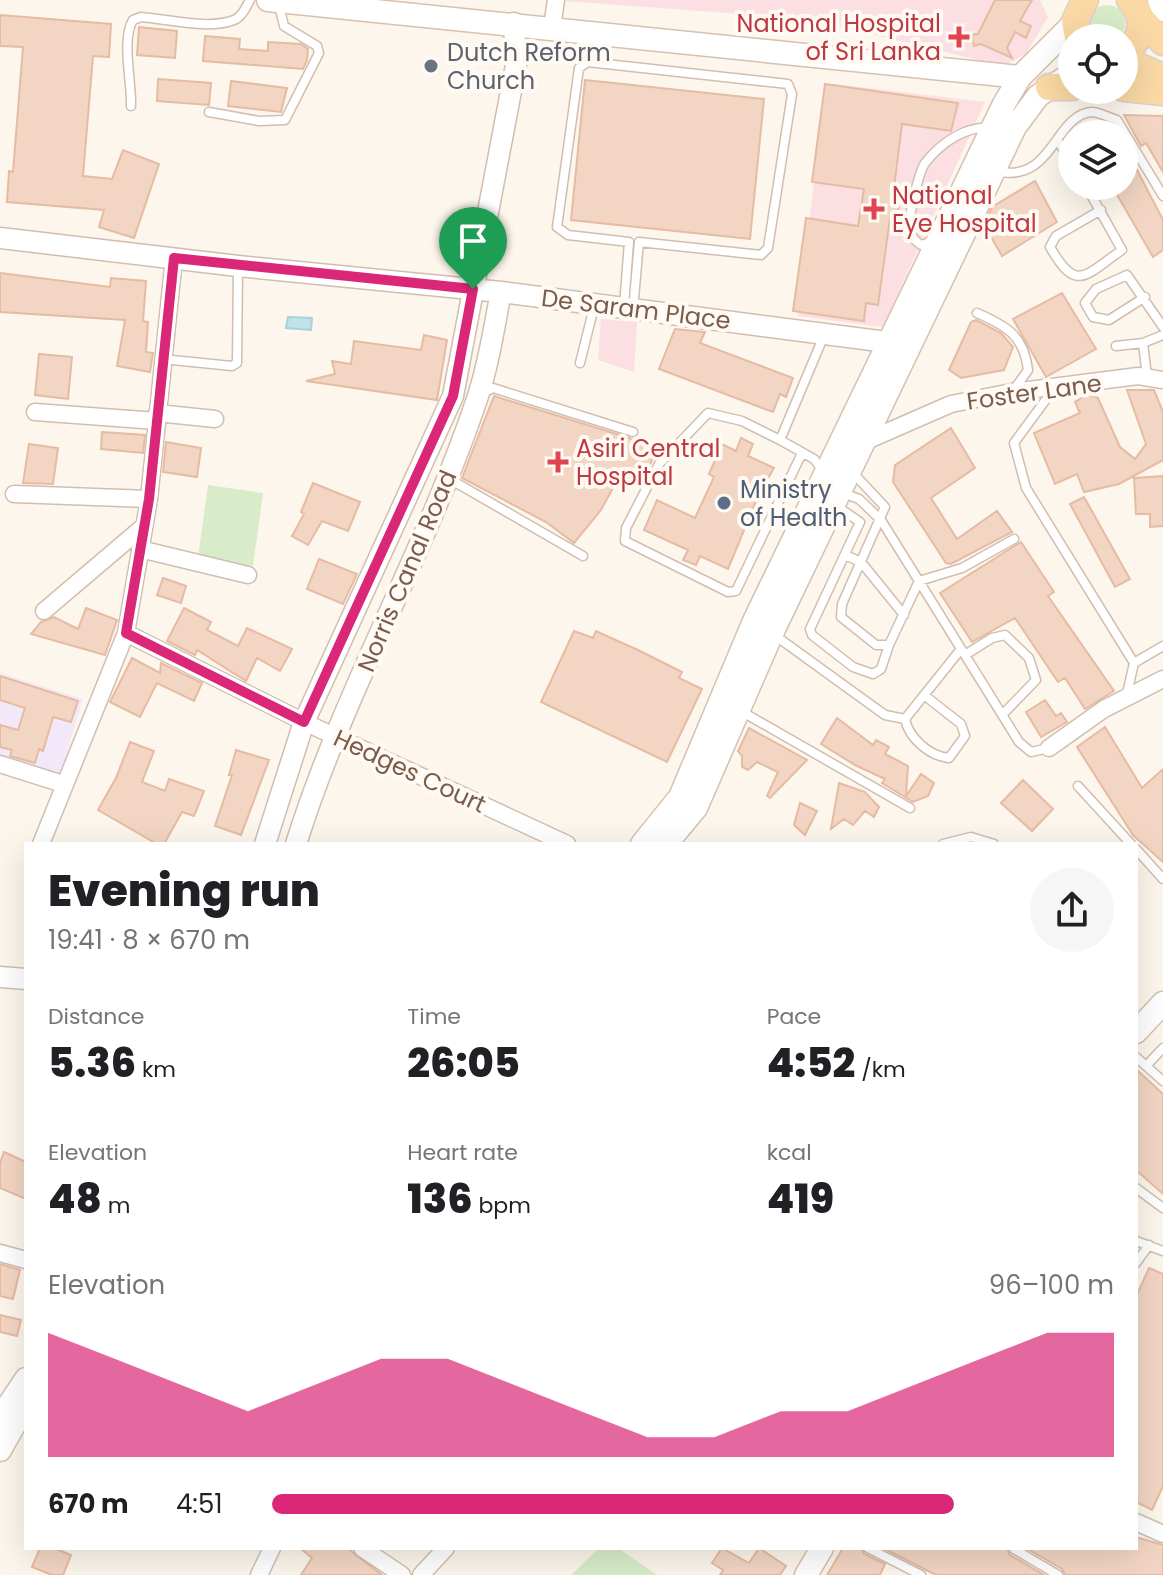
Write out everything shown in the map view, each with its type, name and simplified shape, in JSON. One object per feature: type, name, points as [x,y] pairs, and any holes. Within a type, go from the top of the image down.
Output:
[{"type":"main road","points":[[275,0],[434,8],[514,23],[1020,77]]},
{"type":"main road","points":[[644,842],[680,797],[754,621],[993,127],[1020,77],[1078,20],[1056,0]]},
{"type":"main road","points":[[1146,7],[1163,42]]},
{"type":"main road","points":[[1138,39],[1146,7]]},
{"type":"main road","points":[[1138,66],[1163,77]]},
{"type":"main road","points":[[668,842],[696,808],[772,633],[1023,112],[1058,89]]},
{"type":"main road","points":[[1138,89],[1163,92]]},
{"type":"main road","points":[[1138,1011],[1163,984]]},
{"type":"main road","points":[[1138,1030],[1163,1003]]},
{"type":"main road","points":[[0,1418],[24,1382]]},
{"type":"main road","points":[[0,1450],[24,1408]]},
{"type":"main road","points":[[789,1575],[805,1550]]},
{"type":"main road","points":[[806,1575],[821,1550]]},
{"type":"street","points":[[552,27],[556,0]]},
{"type":"street","name":"Norris Canal Road","points":[[266,842],[304,722],[453,396],[516,65],[514,23]]},
{"type":"street","name":"De Saram Place","points":[[0,238],[501,292],[911,346]]},
{"type":"street","points":[[42,842],[126,633],[149,499],[161,359],[174,258]]},
{"type":"street","name":"Norris Canal Road","points":[[297,842],[335,737],[435,514],[478,396],[501,292]]},
{"type":"street","name":"Foster Lane","points":[[864,442],[951,404],[1012,392],[1155,379]]},
{"type":"street","points":[[35,412],[215,419]]},
{"type":"street","points":[[14,494],[149,499]]},
{"type":"street","points":[[44,611],[144,526]]},
{"type":"street","points":[[140,549],[248,575]]},
{"type":"street","name":"Hedges Court","points":[[126,633],[335,737],[563,842]]},
{"type":"street","points":[[1049,748],[1104,709],[1163,679]]},
{"type":"street","points":[[0,764],[63,784]]},
{"type":"street","points":[[0,977],[24,979]]},
{"type":"street","points":[[0,1253],[24,1259]]},
{"type":"street","points":[[1138,1523],[1163,1534]]},
{"type":"street","points":[[259,1575],[271,1550]]},
{"type":"street","points":[[365,1550],[402,1575]]},
{"type":"street","points":[[421,1575],[444,1550]]},
{"type":"lane","points":[[131,106],[132,75],[126,47],[133,20],[141,17],[212,23],[233,20],[242,14],[250,0]]},
{"type":"lane","points":[[209,112],[259,121],[285,120],[319,53],[317,46],[284,26],[275,0]]},
{"type":"lane","points":[[588,62],[788,84],[792,94],[768,248],[761,255],[639,242],[628,310],[629,242],[568,235],[557,227],[579,68],[588,62]]},
{"type":"lane","points":[[1074,120],[1093,112],[1117,120]]},
{"type":"lane","points":[[941,239],[921,245],[914,240],[909,228],[923,165],[948,141],[971,127],[993,127]]},
{"type":"lane","points":[[995,171],[1014,175],[1033,167],[1058,141]]},
{"type":"lane","points":[[1138,155],[1163,196]]},
{"type":"lane","points":[[1095,200],[1101,210],[1122,250],[1086,274],[1075,277],[1064,272],[1050,247],[1056,236],[1101,210]]},
{"type":"lane","points":[[161,359],[232,366],[237,363],[238,266]]},
{"type":"lane","points":[[1145,297],[1109,320],[1093,317],[1085,303],[1096,289],[1123,274],[1145,297],[1163,327]]},
{"type":"lane","points":[[580,363],[595,306]]},
{"type":"lane","points":[[977,313],[1005,325],[1026,350],[1028,370],[1012,392]]},
{"type":"lane","points":[[780,440],[825,333]]},
{"type":"lane","points":[[1116,346],[1143,343],[1163,335]]},
{"type":"lane","points":[[1143,343],[1155,379]]},
{"type":"lane","points":[[435,514],[453,481],[487,391],[490,350]]},
{"type":"lane","points":[[1053,389],[1014,443],[1026,488],[1134,663],[1126,699]]},
{"type":"lane","points":[[487,391],[500,390],[633,432]]},
{"type":"lane","points":[[802,453],[736,591],[728,592],[625,541],[626,528],[659,464],[690,434],[702,415],[742,421],[814,459],[825,474]]},
{"type":"lane","points":[[850,470],[885,507],[842,604],[841,617],[876,645],[889,645]]},
{"type":"lane","points":[[453,481],[583,556]]},
{"type":"lane","points":[[836,498],[859,499],[881,520],[1019,742],[1031,752],[1049,748]]},
{"type":"lane","points":[[836,498],[860,522],[810,629],[812,635],[853,667],[873,674],[881,669],[919,581],[962,568],[1014,539]]},
{"type":"lane","points":[[845,555],[861,562],[904,615]]},
{"type":"lane","points":[[772,633],[885,715],[905,719]]},
{"type":"lane","points":[[924,695],[961,724],[965,736],[949,758],[936,756],[907,731],[905,719],[924,695],[963,652],[1005,635],[1029,658],[1036,680],[1003,714]]},
{"type":"lane","points":[[1134,663],[1163,646]]},
{"type":"lane","points":[[739,710],[910,808]]},
{"type":"lane","points":[[1078,786],[1129,842]]},
{"type":"lane","points":[[951,842],[971,837],[987,842]]},
{"type":"lane","points":[[1138,851],[1163,879]]},
{"type":"lane","points":[[1146,1066],[1163,1048]]},
{"type":"lane","points":[[1138,1059],[1163,1081]]},
{"type":"lane","points":[[1138,1189],[1163,1208]]},
{"type":"lane","points":[[1138,1242],[1163,1251]]},
{"type":"lane","points":[[1138,1260],[1149,1245]]},
{"type":"lane","points":[[872,1550],[921,1575]]},
{"type":"lane","points":[[890,1558],[893,1550]]},
{"type":"lane","points":[[1016,1550],[1058,1575]]},
{"type":"shaded area","name":"National Hospital of Sri Lanka","points":[[552,0],[1040,0],[1048,17],[1026,54],[1003,66],[808,19]]},
{"type":"shaded area","name":"National Eye Hospital","points":[[826,83],[985,102],[883,327],[798,316]]},
{"type":"shaded area","points":[[601,319],[637,322],[634,372],[598,360]]},
{"type":"shaded area","points":[[0,673],[83,699],[59,779],[0,760]]},
{"type":"green space","points":[[1100,6],[1114,6],[1124,16],[1125,24],[1089,24],[1090,16]]},
{"type":"green space","points":[[208,485],[263,493],[253,566],[198,558]]},
{"type":"green space","points":[[597,1550],[621,1550],[657,1575],[571,1575]]},
{"type":"water","points":[[288,317],[312,318],[311,330],[286,328]]},
{"type":"building","points":[[995,0],[1032,0],[1020,21],[1031,26],[1026,38],[1015,32],[1007,48],[1012,58],[981,44],[974,46],[971,35],[978,34]]},
{"type":"building","points":[[0,15],[111,24],[109,57],[93,56],[83,176],[112,179],[123,150],[159,164],[134,238],[99,227],[104,210],[7,202],[9,171],[13,172],[23,47],[0,46]]},
{"type":"building","points":[[139,27],[177,31],[175,58],[137,55]]},
{"type":"building","points":[[205,36],[240,39],[239,49],[268,51],[268,42],[301,44],[308,49],[307,60],[303,69],[203,61]]},
{"type":"building","points":[[158,79],[211,83],[209,105],[157,101]]},
{"type":"building","points":[[585,80],[764,99],[750,239],[571,220]]},
{"type":"building","points":[[231,81],[287,88],[281,112],[228,106]]},
{"type":"building","name":"National Eye Hospital","points":[[825,84],[958,103],[951,131],[902,124],[892,204],[899,205],[897,220],[890,218],[878,305],[866,303],[864,321],[793,311],[806,218],[858,226],[864,189],[812,182]]},
{"type":"building","points":[[1124,115],[1163,116],[1163,172],[1146,143],[1141,146],[1138,141],[1138,120],[1127,120]]},
{"type":"building","points":[[1138,172],[1163,220],[1163,250],[1153,257],[1120,200],[1138,200]]},
{"type":"building","points":[[1035,181],[1057,222],[1002,256],[984,225],[992,207]]},
{"type":"building","points":[[0,273],[110,287],[111,278],[146,281],[143,321],[148,322],[146,352],[153,353],[150,372],[117,366],[125,320],[0,312]]},
{"type":"building","points":[[1062,293],[1096,349],[1046,377],[1013,319]]},
{"type":"building","points":[[976,320],[1001,333],[1013,347],[1004,370],[961,378],[949,370],[971,322]]},
{"type":"building","points":[[675,329],[705,332],[700,343],[793,378],[786,397],[780,394],[773,412],[659,369]]},
{"type":"building","points":[[424,335],[447,340],[437,400],[306,381],[335,374],[332,361],[351,364],[354,341],[421,350]]},
{"type":"building","points":[[39,354],[72,357],[68,399],[35,395]]},
{"type":"building","points":[[1127,390],[1154,390],[1163,412],[1163,460],[1119,484],[1084,492],[1077,474],[1055,484],[1034,433],[1080,413],[1075,402],[1088,394],[1098,398],[1120,447],[1135,459],[1146,444]]},
{"type":"building","name":"Asiri Central Hospital","points":[[494,396],[658,448],[642,481],[620,475],[601,510],[574,543],[546,522],[462,478]]},
{"type":"building","points":[[951,428],[975,468],[931,498],[957,539],[997,511],[1012,532],[951,564],[946,563],[893,482],[895,465]]},
{"type":"building","points":[[102,432],[145,435],[143,453],[101,449]]},
{"type":"building","name":"Ministry of Health","points":[[741,438],[753,444],[748,456],[774,468],[759,494],[728,569],[700,556],[696,565],[683,560],[688,550],[644,530],[657,500],[695,518],[714,477],[709,474],[722,444],[736,451]]},
{"type":"building","points":[[166,442],[201,448],[197,477],[163,472]]},
{"type":"building","points":[[29,444],[58,448],[53,484],[23,483]]},
{"type":"building","points":[[1163,476],[1163,526],[1150,527],[1150,514],[1136,514],[1134,478]]},
{"type":"building","points":[[313,483],[360,502],[348,531],[322,521],[308,545],[292,536],[304,514],[301,512]]},
{"type":"building","points":[[1084,497],[1130,579],[1115,587],[1070,504]]},
{"type":"building","points":[[1021,542],[1054,592],[1048,596],[1114,691],[1085,709],[1065,678],[1058,682],[1015,618],[972,642],[940,593]]},
{"type":"building","points":[[319,559],[357,574],[343,604],[307,589]]},
{"type":"building","points":[[163,578],[186,586],[181,603],[157,595]]},
{"type":"building","points":[[86,608],[117,620],[105,655],[31,634],[41,622],[54,617],[78,629]]},
{"type":"building","points":[[184,608],[211,622],[207,630],[238,646],[247,628],[292,649],[280,671],[257,658],[246,681],[197,650],[195,655],[167,641]]},
{"type":"building","points":[[574,631],[593,638],[596,631],[682,672],[679,678],[702,689],[667,762],[541,702]]},
{"type":"building","points":[[132,658],[160,673],[161,663],[202,683],[194,701],[157,683],[140,717],[110,702]]},
{"type":"building","points":[[0,676],[78,701],[71,722],[53,717],[43,751],[39,749],[35,763],[10,756],[12,750],[0,747],[0,725],[18,730],[25,708],[0,700]]},
{"type":"building","points":[[1045,700],[1056,716],[1061,713],[1067,722],[1041,737],[1026,712]]},
{"type":"building","points":[[837,718],[873,745],[876,740],[889,747],[885,754],[908,766],[906,796],[921,774],[934,783],[928,796],[913,802],[882,783],[885,779],[821,744]]},
{"type":"building","points":[[1105,727],[1142,788],[1163,769],[1163,862],[1133,835],[1077,747]]},
{"type":"building","points":[[749,728],[807,760],[770,798],[767,796],[778,772],[757,762],[748,770],[742,767],[742,756],[738,751]]},
{"type":"building","points":[[130,742],[154,751],[142,782],[165,791],[169,779],[204,791],[194,816],[182,812],[165,842],[154,842],[98,810],[116,778]]},
{"type":"building","points":[[236,750],[269,760],[241,835],[215,826],[232,775],[229,775]]},
{"type":"building","points":[[1023,780],[1053,809],[1032,831],[1001,803]]},
{"type":"building","points":[[839,783],[865,792],[879,807],[874,817],[865,811],[853,825],[844,819],[831,829]]},
{"type":"building","points":[[800,803],[817,811],[805,835],[794,825]]},
{"type":"building","points":[[1138,1071],[1163,1094],[1163,1194],[1138,1172]]},
{"type":"building","points":[[4,1152],[24,1161],[24,1198],[0,1188],[0,1163]]},
{"type":"building","points":[[0,1264],[20,1270],[13,1299],[0,1296]]},
{"type":"building","points":[[1149,1268],[1163,1274],[1163,1486],[1152,1510],[1138,1503],[1138,1293]]},
{"type":"building","points":[[0,1315],[21,1320],[17,1336],[0,1332]]},
{"type":"building","points":[[1138,1538],[1163,1545],[1163,1575],[1065,1575],[1062,1569],[1029,1550],[1138,1550]]},
{"type":"building","points":[[39,1550],[59,1550],[71,1555],[63,1575],[52,1575],[32,1567]]},
{"type":"building","points":[[302,1550],[350,1550],[382,1575],[301,1575],[312,1558]]},
{"type":"building","points":[[721,1550],[749,1563],[758,1550],[762,1550],[786,1566],[780,1575],[720,1575],[723,1570],[712,1563]]},
{"type":"building","points":[[842,1550],[862,1550],[885,1564],[880,1575],[827,1575]]},
{"type":"building","points":[[887,1550],[1008,1550],[1010,1555],[1044,1575],[936,1575]]},
{"type":"place","name":"National Hospital of Sri Lanka","points":[[959,37]]},
{"type":"place","name":"Dutch Reform Church","points":[[431,66]]},
{"type":"place","name":"National Eye Hospital","points":[[874,209]]},
{"type":"place","name":"Asiri Central Hospital","points":[[558,462]]},
{"type":"place","name":"Ministry of Health","points":[[724,503]]},
{"type":"route","points":[[174,258],[473,289],[453,396],[304,722],[126,633],[149,499],[161,359],[174,258]]}]
